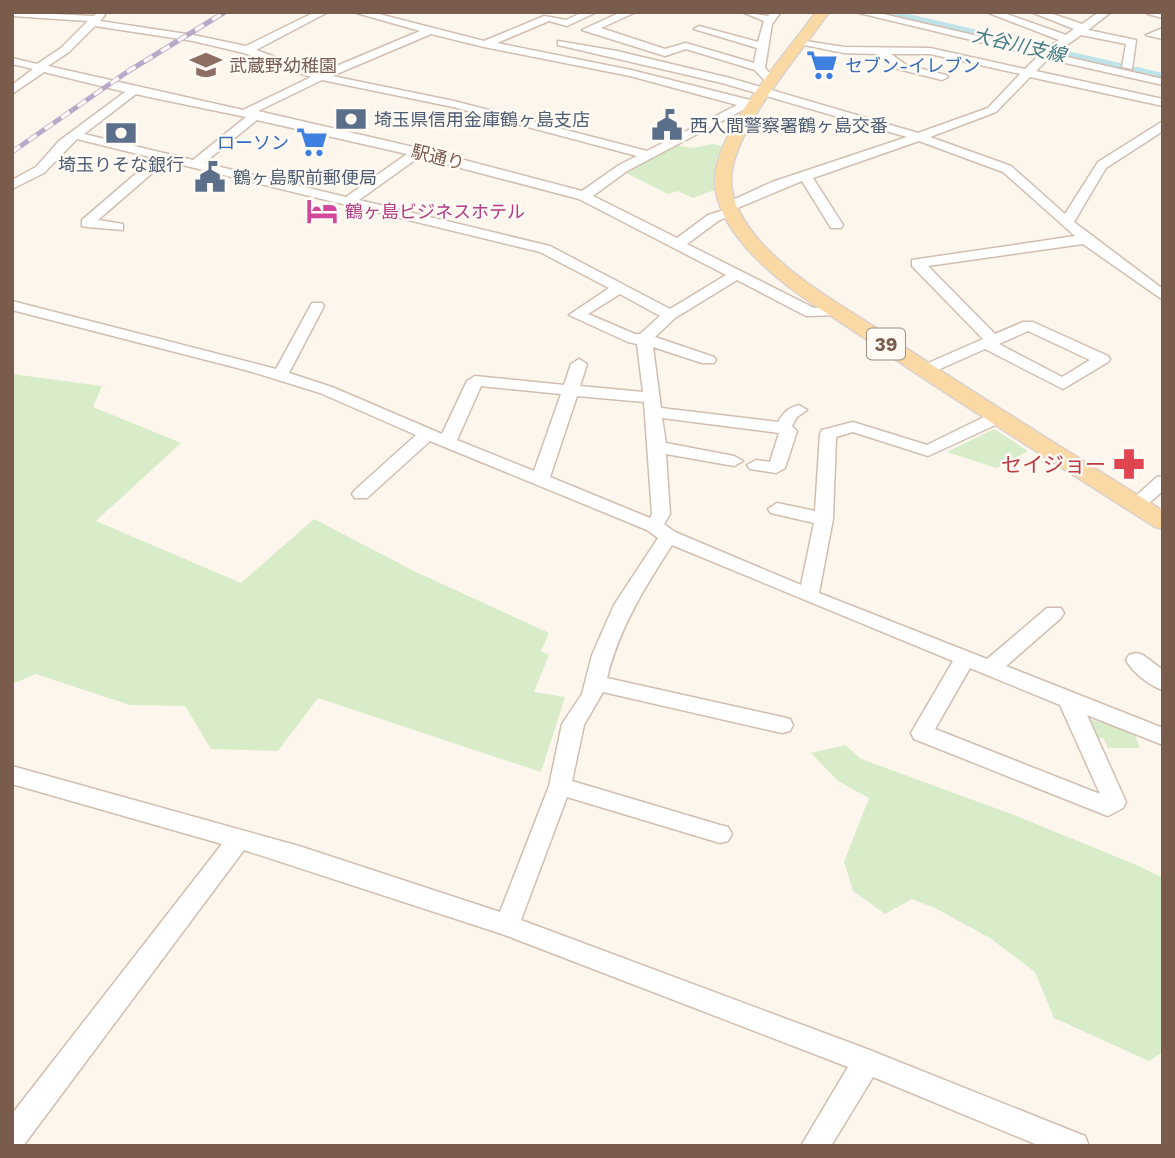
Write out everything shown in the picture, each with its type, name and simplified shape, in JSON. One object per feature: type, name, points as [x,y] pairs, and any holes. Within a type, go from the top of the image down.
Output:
[{"type":"main road","name":"39","points":[[823,12],[761,94],[726,155],[723,178],[730,209],[748,239],[787,276],[925,370],[1163,522]]},
{"type":"street","points":[[247,50],[323,12]]},
{"type":"street","points":[[358,12],[484,44],[631,73],[761,94]]},
{"type":"street","points":[[484,44],[548,18],[567,23],[592,12]]},
{"type":"street","points":[[543,54],[590,28],[631,12]]},
{"type":"street","points":[[747,12],[774,16],[763,46],[759,68],[761,94]]},
{"type":"street","points":[[860,12],[1163,75]]},
{"type":"street","points":[[889,12],[1163,82]]},
{"type":"street","points":[[991,12],[1067,39]]},
{"type":"street","points":[[1036,12],[1080,30],[1132,42],[1128,67]]},
{"type":"street","points":[[1082,12],[1102,15]]},
{"type":"street","points":[[1152,12],[1163,15]]},
{"type":"street","points":[[12,13],[97,18],[247,50],[321,77],[454,104],[648,155]]},
{"type":"street","points":[[678,244],[713,218],[805,175],[845,164],[915,136],[992,110],[1049,52],[1102,15]]},
{"type":"street","points":[[12,92],[65,50],[97,18]]},
{"type":"street","points":[[911,49],[897,36],[923,27]]},
{"type":"street","points":[[590,28],[665,53],[686,46],[759,68]]},
{"type":"street","points":[[699,29],[763,46]]},
{"type":"street","points":[[195,164],[252,113],[321,77],[431,30]]},
{"type":"street","points":[[1163,31],[1151,36],[1163,36]]},
{"type":"street","points":[[803,41],[844,50],[911,49],[970,58],[1161,104]]},
{"type":"street","points":[[562,43],[672,66],[761,94],[915,136],[1007,169],[1086,239],[1163,296]]},
{"type":"street","points":[[878,49],[902,67],[942,77]]},
{"type":"street","name":"駅通り","points":[[12,61],[418,152],[584,196],[615,209],[811,313],[840,312]]},
{"type":"street","points":[[12,185],[40,170],[63,144],[135,90]]},
{"type":"street","points":[[584,196],[623,168],[761,94]]},
{"type":"street","points":[[1067,223],[1102,165],[1163,125]]},
{"type":"street","points":[[75,135],[545,249],[670,316]]},
{"type":"street","points":[[349,201],[418,152]]},
{"type":"street","points":[[118,227],[87,223],[163,156]]},
{"type":"street","points":[[805,175],[836,225]]},
{"type":"street","points":[[925,370],[990,343],[1028,325],[1102,359],[1062,384],[990,343],[917,263],[1086,239]]},
{"type":"street","points":[[644,340],[670,316],[737,275]]},
{"type":"street","points":[[618,289],[577,315],[633,338],[708,360]]},
{"type":"street","points":[[12,305],[326,390],[809,596],[1163,737]]},
{"type":"street","points":[[280,376],[317,306]]},
{"type":"street","points":[[507,925],[560,786],[573,724],[592,695],[602,655],[661,531],[657,447],[644,340]]},
{"type":"street","points":[[540,480],[579,364]]},
{"type":"street","points":[[447,442],[475,381],[569,390],[783,428],[790,434],[776,468],[756,465]]},
{"type":"street","points":[[783,428],[791,414],[799,411]]},
{"type":"street","points":[[809,596],[824,519],[828,434],[853,427],[928,451],[998,417]]},
{"type":"street","points":[[361,494],[427,434]]},
{"type":"street","points":[[657,447],[734,461]]},
{"type":"street","points":[[1136,505],[1163,481]]},
{"type":"street","points":[[777,509],[824,519]]},
{"type":"street","points":[[989,669],[1054,613]]},
{"type":"street","points":[[965,659],[922,733],[1108,807],[1115,802],[1069,700]]},
{"type":"street","points":[[1136,660],[1163,682]]},
{"type":"street","points":[[595,683],[782,725]]},
{"type":"street","points":[[12,775],[299,856],[507,925],[867,1062],[1075,1146]]},
{"type":"street","points":[[560,786],[720,834]]},
{"type":"street","points":[[12,1138],[238,840]]},
{"type":"street","points":[[815,1146],[867,1062]]},
{"type":"green space","points":[[713,144],[722,146],[716,161],[717,189],[693,198],[678,191],[668,194],[624,172],[675,145],[693,148]]},
{"type":"green space","points":[[12,374],[102,386],[93,407],[181,443],[96,521],[241,583],[314,519],[414,571],[549,633],[541,651],[549,655],[534,692],[565,697],[541,772],[318,698],[278,751],[211,749],[185,706],[130,705],[36,674],[12,684]]},
{"type":"green space","points":[[994,429],[1028,451],[996,468],[947,452]]},
{"type":"green space","points":[[1091,719],[1101,723],[1103,719],[1133,731],[1140,748],[1108,748],[1103,738],[1097,739],[1088,721]]},
{"type":"green space","points":[[845,745],[861,759],[1014,815],[1163,878],[1163,1052],[1149,1061],[1054,1018],[1035,972],[990,938],[935,908],[912,899],[885,914],[853,891],[844,862],[869,798],[838,781],[811,753]]},
{"type":"waterway","name":"大谷川支線","points":[[876,12],[1163,79]]},
{"type":"railway","points":[[12,152],[127,72],[225,12]]},
{"type":"place","name":"武蔵野幼稚園","points":[[206,65]]},
{"type":"place","name":"セブン-イレブン","points":[[822,65]]},
{"type":"place","name":"埼玉県信用金庫鶴ヶ島支店","points":[[351,119]]},
{"type":"place","name":"西入間警察署鶴ヶ島交番","points":[[667,125]]},
{"type":"place","name":"埼玉りそな銀行","points":[[121,133]]},
{"type":"place","name":"ローソン","points":[[312,142]]},
{"type":"place","name":"鶴ヶ島駅前郵便局","points":[[210,177]]},
{"type":"place","name":"鶴ヶ島ビジネスホテル","points":[[322,211]]},
{"type":"place","name":"セイジョー","points":[[1129,464]]}]
